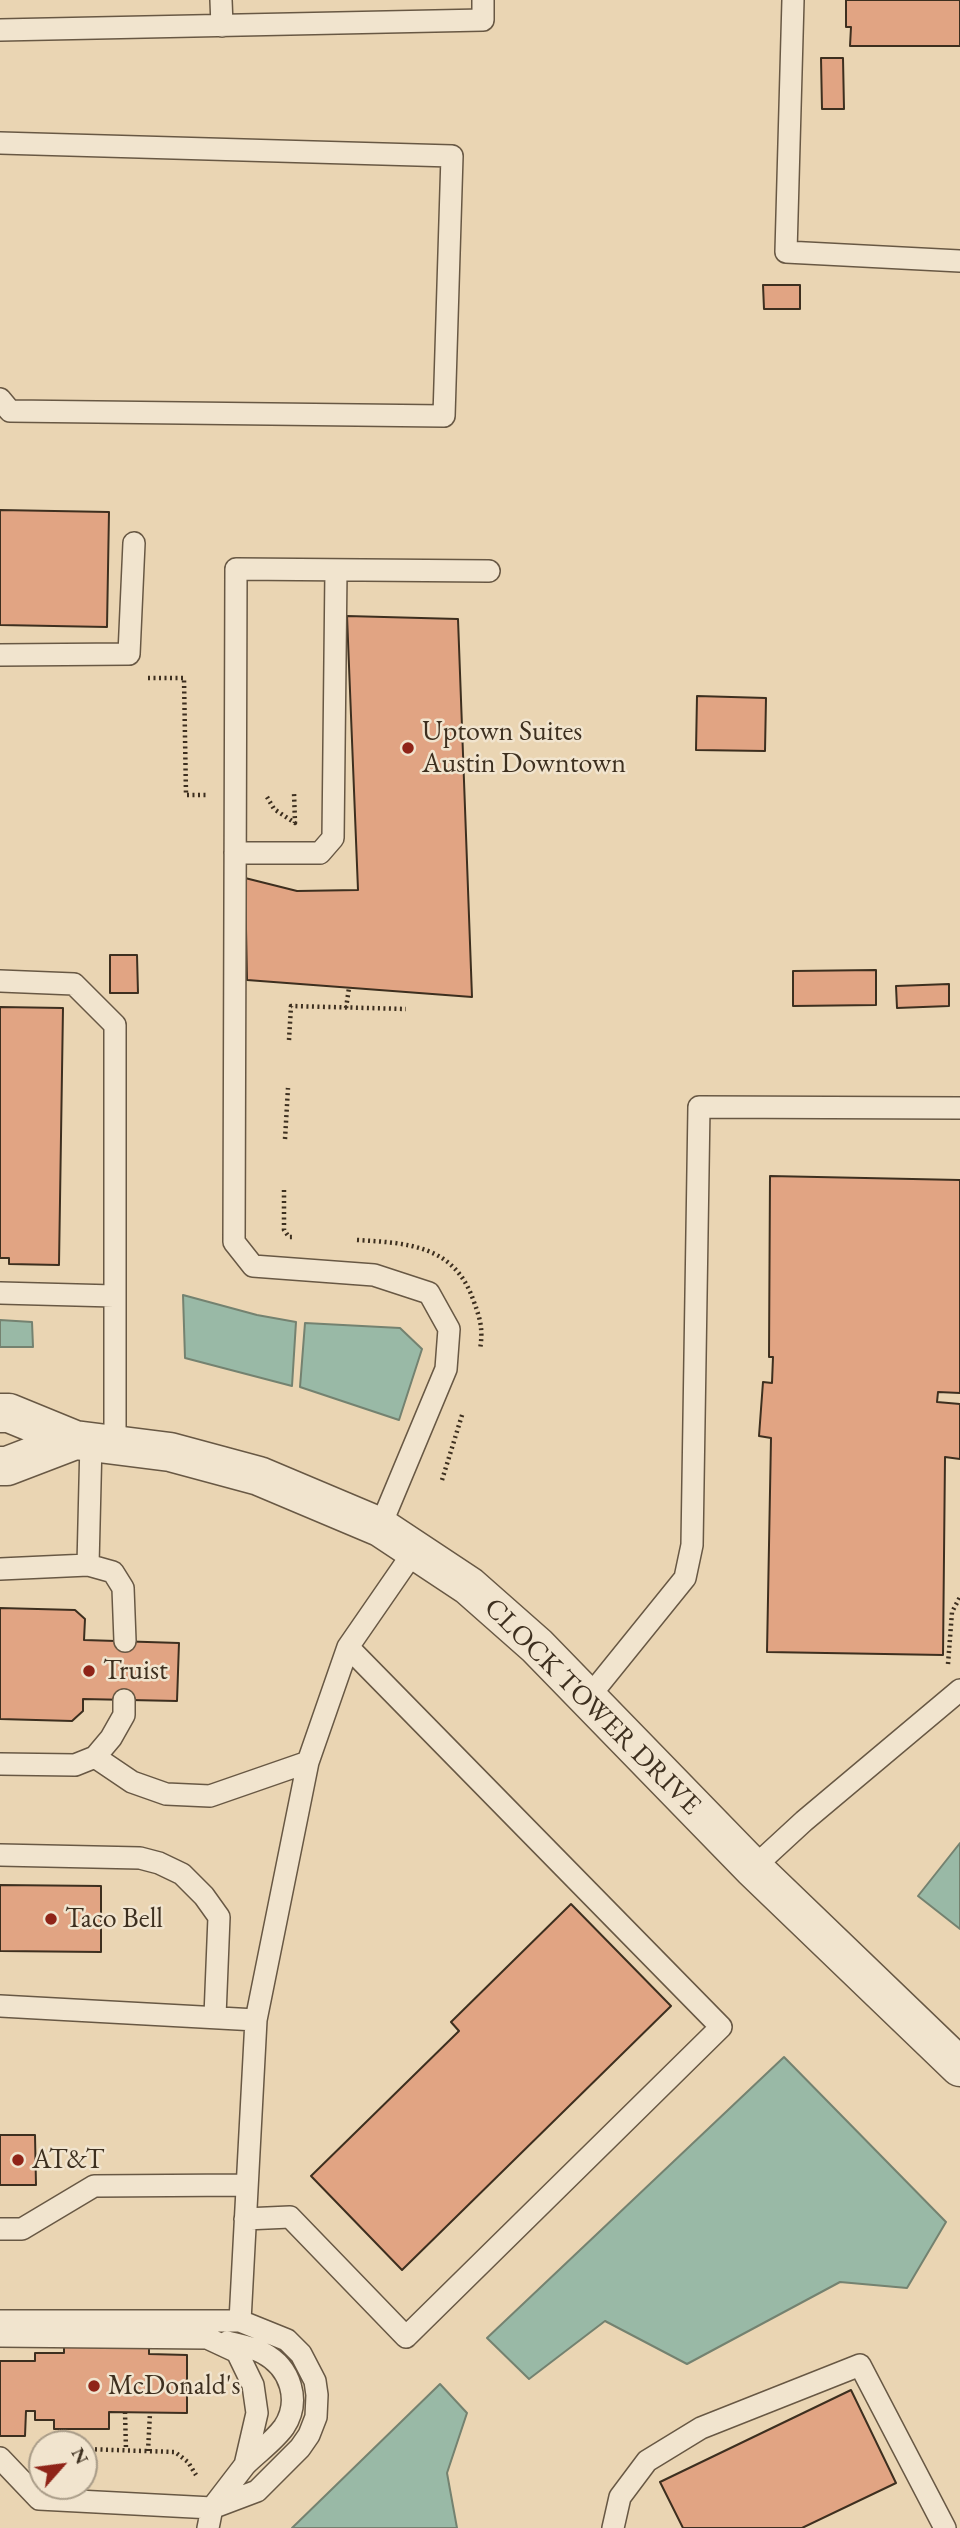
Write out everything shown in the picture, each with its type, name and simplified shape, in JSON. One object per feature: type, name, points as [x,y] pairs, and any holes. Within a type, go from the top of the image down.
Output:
[{"type":"street","name":"CLOCK TOWER DRIVE","points":[[0,1413],[9,1413],[94,1442],[170,1452],[259,1476],[380,1527],[415,1550],[469,1587],[537,1646],[753,1868],[960,2067]]},
{"type":"street","name":"CLOCK TOWER DRIVE","points":[[0,1466],[94,1442]]},
{"type":"lane","points":[[221,0],[222,26]]},
{"type":"lane","points":[[0,30],[483,20],[483,0]]},
{"type":"lane","points":[[793,0],[786,252],[960,261]]},
{"type":"lane","points":[[0,143],[452,156],[444,416],[10,411],[0,399]]},
{"type":"lane","points":[[0,655],[129,654],[134,543]]},
{"type":"lane","points":[[380,1527],[446,1369],[449,1329],[429,1293],[374,1275],[253,1266],[234,1242],[236,569],[489,571]]},
{"type":"lane","points":[[235,853],[320,853],[333,838],[336,570]]},
{"type":"lane","points":[[0,981],[75,984],[115,1024],[114,1296],[94,1442],[88,1565]]},
{"type":"lane","points":[[588,1698],[685,1578],[692,1545],[699,1107],[960,1108]]},
{"type":"lane","points":[[0,1293],[114,1296]]},
{"type":"lane","points":[[240,2321],[245,2185],[256,2020],[308,1762],[348,1647],[415,1550]]},
{"type":"lane","points":[[0,1569],[88,1565],[113,1572],[123,1588],[125,1642]]},
{"type":"lane","points":[[245,2219],[290,2217],[407,2337],[721,2026],[348,1647]]},
{"type":"lane","points":[[753,1868],[804,1821],[953,1696]]},
{"type":"lane","points":[[0,1764],[75,1765],[95,1757],[111,1738],[124,1715],[124,1700]]},
{"type":"lane","points":[[95,1757],[132,1782],[166,1794],[211,1796],[308,1762]]},
{"type":"lane","points":[[0,1855],[140,1858],[182,1874],[204,1896],[219,1917],[215,2016]]},
{"type":"lane","points":[[0,2006],[256,2020]]},
{"type":"lane","points":[[0,2229],[22,2229],[94,2186],[245,2185]]},
{"type":"lane","points":[[0,2320],[240,2321],[287,2340],[301,2354],[315,2381],[317,2395],[316,2417],[300,2448],[257,2491],[210,2518],[39,2500],[0,2458]]},
{"type":"lane","points":[[0,2336],[208,2338],[263,2353],[287,2375],[293,2395],[291,2411],[283,2429],[244,2465],[210,2518]]},
{"type":"lane","points":[[208,2338],[237,2352],[253,2385],[257,2413],[244,2465]]},
{"type":"lane","points":[[613,2528],[620,2497],[647,2461],[701,2428],[860,2365],[945,2528]]},
{"type":"path","points":[[145,678],[184,678],[186,795],[210,795]]},
{"type":"path","points":[[264,793],[274,808],[295,824],[294,792]]},
{"type":"path","points":[[346,1008],[349,988]]},
{"type":"path","points":[[289,1040],[291,1006],[406,1009]]},
{"type":"path","points":[[285,1139],[288,1088]]},
{"type":"path","points":[[953,1696],[952,1612],[960,1597]]},
{"type":"path","points":[[125,2412],[126,2450]]},
{"type":"path","points":[[148,2451],[150,2413]]},
{"type":"path","points":[[98,2449],[175,2452],[188,2462],[196,2475]]},
{"type":"shaded area","points":[[183,1295],[257,1315],[296,1322],[292,1386],[185,1358]]},
{"type":"shaded area","points":[[0,1320],[32,1322],[33,1347],[0,1347]]},
{"type":"shaded area","points":[[305,1323],[400,1328],[422,1349],[399,1420],[300,1387]]},
{"type":"shaded area","points":[[960,1843],[960,1929],[918,1896]]},
{"type":"shaded area","points":[[784,2057],[946,2222],[907,2288],[840,2282],[687,2364],[605,2321],[529,2379],[487,2338]]},
{"type":"shaded area","points":[[440,2384],[467,2413],[447,2473],[457,2528],[292,2528]]},
{"type":"building","points":[[846,0],[960,0],[960,46],[850,46],[851,27],[846,27]]},
{"type":"building","points":[[821,58],[843,58],[844,109],[822,109]]},
{"type":"building","points":[[763,285],[800,285],[800,309],[764,309]]},
{"type":"building","points":[[0,510],[109,512],[107,627],[0,625]]},
{"type":"building","name":"Uptown Suites Austin Downtown","points":[[347,616],[458,619],[472,997],[247,980],[245,878],[297,891],[358,890]]},
{"type":"building","points":[[697,696],[766,698],[765,751],[696,750]]},
{"type":"building","points":[[110,955],[137,955],[138,993],[110,993]]},
{"type":"building","points":[[876,970],[876,1005],[793,1006],[793,971]]},
{"type":"building","points":[[949,984],[949,1006],[897,1008],[896,986]]},
{"type":"building","points":[[0,1007],[63,1008],[59,1265],[9,1264],[9,1258],[0,1258]]},
{"type":"building","points":[[770,1176],[960,1180],[960,1393],[938,1392],[937,1402],[960,1404],[960,1459],[945,1457],[943,1655],[767,1652],[771,1438],[759,1436],[763,1382],[772,1383],[773,1357],[769,1357]]},
{"type":"building","name":"Truist","points":[[0,1608],[75,1610],[85,1619],[84,1640],[179,1643],[177,1701],[83,1699],[83,1711],[72,1721],[0,1719]]},
{"type":"building","name":"Taco Bell","points":[[0,1885],[101,1886],[101,1952],[0,1951]]},
{"type":"building","points":[[571,1904],[671,2006],[402,2270],[311,2176],[459,2031],[451,2022]]},
{"type":"building","name":"AT&T","points":[[0,2135],[35,2135],[36,2185],[0,2185]]},
{"type":"building","name":"McDonald's","points":[[64,2347],[149,2347],[149,2354],[187,2355],[187,2413],[109,2412],[109,2429],[54,2429],[54,2420],[35,2420],[35,2411],[26,2411],[25,2436],[0,2436],[0,2361],[35,2361],[35,2353],[64,2353]]},
{"type":"building","points":[[851,2390],[896,2483],[802,2528],[683,2528],[660,2482]]},
{"type":"place","name":"Uptown Suites Austin Downtown","points":[[408,748]]},
{"type":"place","name":"Truist","points":[[89,1671]]},
{"type":"place","name":"Taco Bell","points":[[51,1919]]},
{"type":"place","name":"AT&T","points":[[18,2160]]},
{"type":"place","name":"McDonald's","points":[[94,2386]]}]
